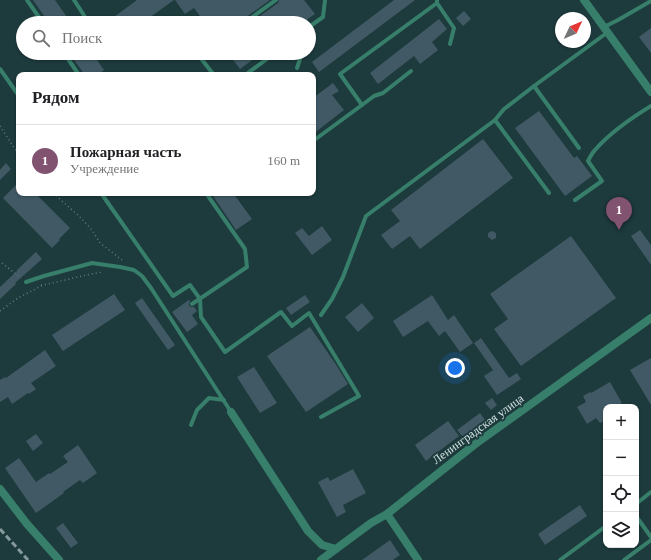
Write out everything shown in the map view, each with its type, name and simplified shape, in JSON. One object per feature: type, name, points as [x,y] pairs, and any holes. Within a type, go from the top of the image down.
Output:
[{"type":"street","points":[[584,0],[651,92]]},
{"type":"street","name":"Ленинградская улица","points":[[321,560],[371,523],[387,514],[474,445],[651,318]]},
{"type":"street","points":[[231,412],[308,531],[322,545],[336,549]]},
{"type":"street","points":[[0,489],[27,524],[59,560]]},
{"type":"street","points":[[387,514],[418,560]]},
{"type":"lane","points":[[27,0],[38,16]]},
{"type":"lane","points":[[74,0],[84,16]]},
{"type":"lane","points":[[254,16],[276,0]]},
{"type":"lane","points":[[316,22],[323,17],[325,0]]},
{"type":"lane","points":[[362,105],[340,74],[437,1],[454,28],[450,44]]},
{"type":"lane","points":[[321,315],[332,299],[343,277],[366,216],[495,120],[504,109],[618,20],[651,1]]},
{"type":"lane","points":[[69,60],[77,72]]},
{"type":"lane","points":[[202,60],[212,72]]},
{"type":"lane","points":[[249,72],[265,60]]},
{"type":"lane","points":[[297,68],[300,60]]},
{"type":"lane","points":[[0,69],[16,92]]},
{"type":"lane","points":[[316,139],[374,96],[383,93],[411,72]]},
{"type":"lane","points":[[534,86],[579,148]]},
{"type":"lane","points":[[575,200],[602,181],[588,161],[594,151],[610,135],[637,114],[651,106]]},
{"type":"lane","points":[[495,120],[549,193]]},
{"type":"lane","points":[[103,196],[173,296],[190,285],[200,298],[201,318],[225,352],[280,312],[292,326],[309,313],[359,396],[321,417]]},
{"type":"lane","points":[[192,304],[247,266],[246,249],[208,196]]},
{"type":"lane","points":[[26,282],[92,263],[134,270],[142,276],[151,288],[231,412]]},
{"type":"lane","points":[[170,318],[175,315]]},
{"type":"lane","points":[[191,425],[197,410],[209,398],[224,400]]},
{"type":"lane","points":[[639,502],[651,492]]},
{"type":"lane","points":[[639,520],[651,537]]},
{"type":"lane","points":[[560,560],[603,528]]},
{"type":"lane","points":[[624,560],[651,540]]},
{"type":"path","points":[[0,126],[16,150]]},
{"type":"path","points":[[56,196],[92,230],[100,243],[122,261]]},
{"type":"path","points":[[0,311],[18,298],[43,285]]},
{"type":"building","points":[[33,0],[55,0],[66,16],[44,16]]},
{"type":"building","points":[[137,0],[174,0],[152,16],[115,16]]},
{"type":"building","points":[[175,0],[270,0],[248,16],[200,16],[194,8],[185,14]]},
{"type":"building","points":[[279,0],[304,0],[315,14],[312,16],[260,16],[278,3]]},
{"type":"building","points":[[394,0],[415,0],[319,72],[312,62]]},
{"type":"building","points":[[464,11],[471,19],[463,26],[456,18]]},
{"type":"building","points":[[439,19],[447,29],[432,42],[438,50],[420,64],[414,56],[378,84],[370,73]]},
{"type":"building","points":[[651,28],[651,53],[639,37]]},
{"type":"building","points":[[74,60],[97,60],[104,70],[102,72],[83,72]]},
{"type":"building","points":[[233,60],[252,60],[240,69]]},
{"type":"building","points":[[333,83],[339,91],[332,95],[344,110],[316,132],[316,96]]},
{"type":"building","points":[[539,111],[574,158],[577,156],[592,176],[565,196],[515,128]]},
{"type":"building","points":[[483,139],[513,178],[420,249],[410,236],[392,249],[381,235],[400,221],[391,210]]},
{"type":"building","points":[[6,163],[11,169],[0,180],[0,170]]},
{"type":"building","points":[[16,185],[16,196],[38,196],[70,228],[52,248],[3,198]]},
{"type":"building","points":[[213,196],[235,196],[252,219],[236,230]]},
{"type":"building","points":[[322,226],[332,240],[312,255],[295,233],[302,228],[309,236]]},
{"type":"building","points":[[640,230],[651,245],[651,265],[631,236]]},
{"type":"building","points":[[492,231],[496,233],[496,238],[492,240],[488,237],[488,233]]},
{"type":"building","points":[[571,236],[616,298],[521,366],[494,329],[508,319],[490,294]]},
{"type":"building","points":[[36,252],[42,259],[15,283],[16,284],[0,299],[0,287]]},
{"type":"building","points":[[114,294],[125,310],[63,351],[52,335]]},
{"type":"building","points":[[305,295],[310,302],[291,315],[286,308]]},
{"type":"building","points":[[432,295],[448,320],[454,315],[473,343],[460,352],[445,331],[439,336],[428,321],[403,337],[393,321]]},
{"type":"building","points":[[142,298],[175,345],[168,350],[135,303]]},
{"type":"building","points":[[189,300],[189,306],[194,307],[197,311],[192,315],[198,324],[187,332],[172,312]]},
{"type":"building","points":[[362,303],[374,318],[358,332],[345,317]]},
{"type":"building","points":[[310,327],[348,384],[306,412],[267,356]]},
{"type":"building","points":[[481,338],[509,378],[517,373],[521,379],[497,395],[484,376],[493,370],[474,343]]},
{"type":"building","points":[[45,350],[56,366],[31,383],[36,389],[29,394],[28,393],[12,404],[8,397],[0,402],[0,380],[5,377],[6,378]]},
{"type":"building","points":[[651,358],[651,405],[630,370]]},
{"type":"building","points":[[254,367],[277,403],[260,413],[237,377]]},
{"type":"building","points":[[610,382],[622,403],[603,404],[603,422],[600,423],[596,418],[587,424],[577,407],[586,402],[583,396],[590,392],[591,393]]},
{"type":"building","points":[[492,398],[497,405],[491,410],[485,403]]},
{"type":"building","points":[[480,413],[485,420],[463,437],[457,430]]},
{"type":"building","points":[[448,421],[459,436],[426,461],[415,445]]},
{"type":"building","points":[[36,434],[43,443],[33,451],[26,441]]},
{"type":"building","points":[[78,445],[97,473],[83,483],[80,480],[36,513],[5,468],[19,458],[36,482],[68,462],[63,456]]},
{"type":"building","points":[[353,469],[366,493],[343,505],[346,512],[337,517],[318,482],[328,477],[330,481]]},
{"type":"building","points":[[580,505],[587,516],[545,545],[538,534]]},
{"type":"building","points":[[63,523],[78,543],[71,548],[56,528]]},
{"type":"building","points":[[390,540],[400,555],[393,560],[362,560]]},
{"type":"railway","points":[[0,529],[28,560]]},
{"type":"place","name":"Пожарная часть","points":[[619,230]]}]
